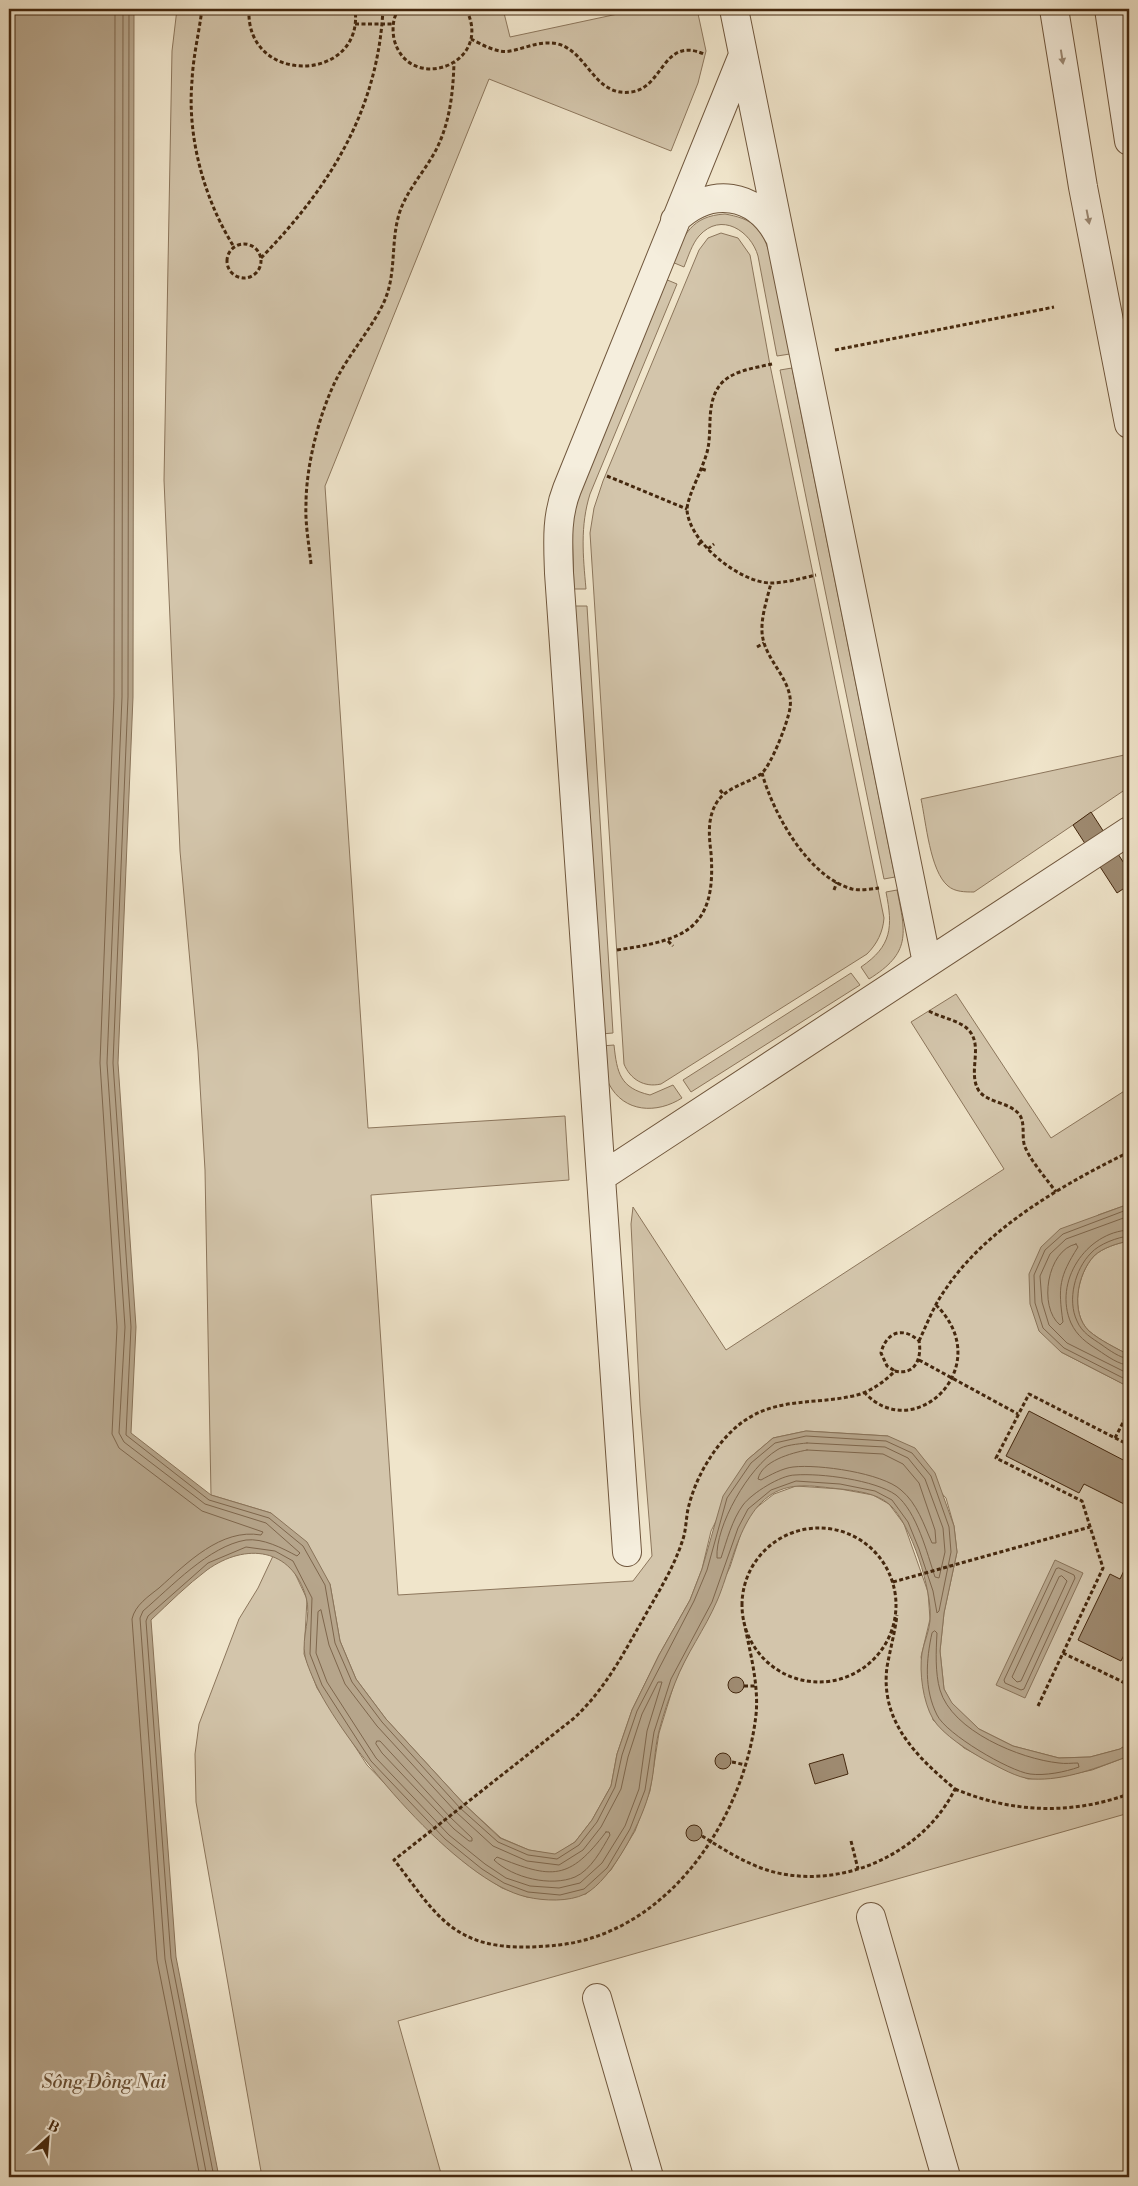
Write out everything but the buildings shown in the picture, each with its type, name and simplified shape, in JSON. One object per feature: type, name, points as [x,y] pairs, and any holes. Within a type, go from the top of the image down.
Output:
[{"type":"street","points":[[734,9],[927,963]]},
{"type":"street","points":[[1054,9],[1082,187],[1129,424]]},
{"type":"street","points":[[1109,9],[1129,141]]},
{"type":"street","points":[[627,1552],[559,573],[558,524],[560,507],[567,489],[743,55]]},
{"type":"street","points":[[675,220],[687,209],[701,202],[716,198],[733,199],[748,204],[762,212],[773,224],[780,239]]},
{"type":"street","points":[[601,1177],[1129,831]]},
{"type":"street","points":[[871,1917],[946,2177]]},
{"type":"street","points":[[597,1998],[649,2177]]},
{"type":"path","points":[[202,9],[192,82],[193,135],[210,195],[224,230],[234,246]]},
{"type":"path","points":[[248,9],[255,39],[275,60],[290,66],[304,67],[319,65],[332,59],[349,41],[355,24],[355,9]]},
{"type":"path","points":[[261,258],[256,248],[242,244],[234,246],[226,261],[229,268],[239,276],[251,277],[257,272],[261,258],[280,238],[336,165],[362,114],[373,75],[383,9]]},
{"type":"path","points":[[399,9],[393,24],[396,46],[411,62],[421,67],[432,69],[454,63],[461,57],[471,39],[470,19],[466,9]]},
{"type":"path","points":[[355,24],[393,24]]},
{"type":"path","points":[[471,39],[488,48],[508,52],[525,45],[559,44],[570,50],[596,80],[608,88],[629,93],[641,90],[670,57],[679,52],[694,50],[704,54]]},
{"type":"path","points":[[311,564],[306,503],[308,477],[323,412],[338,376],[387,295],[393,269],[394,236],[398,218],[402,205],[437,148],[443,133],[452,98],[454,63]]},
{"type":"path","points":[[832,350],[1054,308]]},
{"type":"path","points":[[775,364],[734,374],[723,381],[716,391],[712,402],[709,444],[687,509],[694,529],[708,549],[736,571],[755,580],[771,583],[819,574]]},
{"type":"path","points":[[710,388],[716,391]]},
{"type":"path","points":[[702,469],[708,471]]},
{"type":"path","points":[[602,474],[687,509]]},
{"type":"path","points":[[698,545],[702,541]]},
{"type":"path","points":[[708,549],[714,544]]},
{"type":"path","points":[[612,951],[668,941],[686,931],[701,915],[708,900],[712,882],[710,823],[714,808],[724,794],[762,773],[784,730],[790,706],[786,684],[764,643],[762,627],[771,583]]},
{"type":"path","points":[[756,647],[764,643]]},
{"type":"path","points":[[762,773],[779,818],[818,868],[837,882],[858,890],[882,888]]},
{"type":"path","points":[[720,790],[724,794]]},
{"type":"path","points":[[834,890],[837,882]]},
{"type":"path","points":[[668,941],[672,946]]},
{"type":"path","points":[[929,1011],[964,1026],[971,1033],[976,1044],[976,1083],[980,1092],[1019,1114],[1023,1123],[1025,1147],[1056,1192]]},
{"type":"path","points":[[919,1341],[905,1332],[898,1331],[888,1337],[881,1353],[887,1366],[901,1373],[911,1370],[919,1360],[919,1341],[936,1305],[944,1290],[972,1256],[1016,1219],[1056,1192],[1091,1170],[1129,1152]]},
{"type":"path","points":[[864,1392],[879,1405],[888,1409],[908,1410],[929,1403],[944,1391],[958,1364],[959,1342],[951,1321],[936,1305]]},
{"type":"path","points":[[919,1360],[1018,1414]]},
{"type":"path","points":[[896,1371],[882,1383],[859,1395],[797,1401],[766,1408],[735,1428],[710,1459],[695,1484],[688,1510],[684,1538],[668,1576],[611,1675],[591,1703],[483,1791],[394,1860],[442,1918],[461,1934],[478,1941],[498,1945],[542,1947],[590,1939],[616,1929],[660,1898],[691,1867],[711,1842],[726,1815],[746,1764],[756,1715],[755,1686],[744,1622],[743,1593],[754,1566],[772,1544],[803,1528],[831,1528],[846,1532],[859,1538],[879,1557],[893,1582],[897,1599],[897,1614],[887,1682],[896,1721],[910,1748],[955,1788],[978,1798],[1006,1805],[1035,1809],[1062,1809],[1129,1794]]},
{"type":"path","points":[[1038,1706],[1103,1568],[1082,1501],[996,1458],[1029,1394],[1129,1445]]},
{"type":"path","points":[[1115,1438],[1129,1411]]},
{"type":"path","points":[[893,1582],[1090,1528]]},
{"type":"path","points":[[744,1622],[759,1654],[771,1666],[801,1680],[818,1682],[847,1676],[872,1660],[884,1646],[897,1614]]},
{"type":"path","points":[[1063,1653],[1127,1684],[1129,1680]]},
{"type":"path","points":[[744,1686],[755,1686]]},
{"type":"path","points":[[732,1762],[746,1764]]},
{"type":"path","points":[[702,1836],[751,1864],[771,1871],[824,1876],[858,1868],[892,1854],[919,1835],[940,1816],[955,1788]]},
{"type":"path","points":[[851,1841],[858,1868]]},
{"type":"shaded area","points":[[177,9],[503,9],[510,37],[641,9],[697,9],[706,51],[698,83],[671,151],[489,79],[325,486],[368,1128],[565,1116],[569,1180],[371,1195],[398,1595],[633,1581],[652,1556],[640,1405],[631,1224],[633,1207],[726,1350],[1004,1169],[911,1022],[956,994],[1051,1138],[1129,1088],[1129,1204],[1098,1215],[1061,1352],[1129,1387],[1129,1743],[1120,1749],[1090,1757],[1059,1758],[1013,1746],[979,1729],[951,1703],[944,1689],[940,1651],[944,1613],[957,1552],[954,1526],[946,1498],[888,1436],[806,1431],[773,1438],[747,1460],[711,1531],[702,1569],[690,1600],[659,1655],[632,1710],[617,1754],[611,1786],[592,1820],[575,1842],[555,1855],[529,1850],[501,1838],[464,1804],[386,1719],[356,1679],[340,1641],[330,1584],[271,1513],[211,1495],[205,1170],[198,1051],[180,851],[164,480],[172,51]]},
{"type":"shaded area","points":[[725,214],[750,222],[763,237],[774,268],[790,354],[777,356],[758,256],[749,239],[742,232],[734,227],[717,225],[699,236],[690,251],[684,267],[672,262],[685,235],[696,223],[713,216]]},
{"type":"shaded area","points":[[721,233],[738,238],[750,255],[770,365],[884,918],[879,938],[867,954],[661,1084],[649,1085],[634,1078],[624,1064],[590,533],[594,508],[603,481],[699,250],[708,238]]},
{"type":"shaded area","points":[[665,279],[677,284],[590,494],[584,529],[583,553],[586,589],[574,589],[572,524],[579,493]]},
{"type":"shaded area","points":[[792,368],[895,877],[884,879],[780,370]]},
{"type":"shaded area","points":[[575,606],[587,606],[613,1033],[601,1034]]},
{"type":"shaded area","points":[[1129,754],[1129,787],[974,892],[954,889],[948,886],[942,879],[933,858],[921,799]]},
{"type":"shaded area","points":[[897,890],[903,931],[899,951],[883,970],[869,979],[861,967],[879,951],[888,935],[889,916],[886,892]]},
{"type":"shaded area","points":[[851,973],[860,985],[691,1092],[683,1080]]},
{"type":"shaded area","points":[[614,1045],[619,1071],[622,1078],[632,1088],[650,1095],[673,1085],[682,1098],[662,1107],[652,1108],[642,1108],[623,1101],[615,1094],[605,1075],[601,1046]]},
{"type":"shaded area","points":[[1129,1241],[1129,1355],[1089,1331],[1079,1314],[1078,1294],[1083,1273],[1094,1256],[1110,1246]]},
{"type":"shaded area","points":[[796,1486],[840,1489],[873,1495],[889,1504],[904,1524],[928,1592],[930,1619],[921,1657],[933,1720],[964,1748],[1028,1779],[1059,1777],[1092,1770],[1129,1756],[1129,1813],[398,2021],[442,2177],[262,2177],[196,1802],[195,1754],[199,1724],[239,1619],[258,1588],[273,1556],[291,1565],[307,1599],[304,1654],[317,1688],[367,1765],[442,1843],[479,1873],[502,1888],[527,1897],[586,1894],[611,1870],[635,1831],[650,1791],[659,1733],[675,1681],[730,1567],[742,1530],[752,1511],[774,1494]]},
{"type":"water","name":"Sông Đồng Nai","points":[[9,9],[134,9],[133,697],[118,1063],[136,1327],[131,1433],[211,1495],[271,1513],[307,1542],[330,1584],[340,1641],[356,1679],[386,1719],[464,1804],[500,1838],[529,1850],[555,1854],[575,1842],[592,1820],[611,1786],[617,1754],[632,1710],[659,1655],[690,1600],[702,1569],[723,1496],[747,1460],[773,1438],[806,1431],[888,1436],[915,1448],[935,1473],[954,1526],[957,1552],[944,1613],[940,1651],[944,1689],[952,1703],[979,1729],[1013,1746],[1059,1758],[1090,1757],[1120,1749],[1129,1743],[1129,1756],[1094,1769],[1057,1778],[1032,1779],[1020,1777],[1002,1769],[957,1742],[937,1725],[924,1696],[921,1661],[930,1621],[928,1593],[919,1559],[905,1526],[897,1513],[884,1500],[860,1492],[804,1486],[780,1490],[765,1499],[743,1529],[717,1601],[679,1672],[659,1731],[652,1782],[647,1801],[634,1831],[616,1862],[595,1887],[579,1897],[549,1900],[527,1897],[499,1886],[469,1867],[438,1840],[408,1810],[353,1744],[317,1687],[307,1663],[304,1641],[308,1604],[299,1581],[290,1568],[279,1560],[266,1555],[252,1553],[222,1561],[192,1582],[151,1620],[176,1957],[219,2177],[9,2177]]},
{"type":"water","points":[[1129,1204],[1129,1241],[1110,1246],[1094,1256],[1083,1273],[1078,1294],[1078,1304],[1079,1314],[1089,1331],[1129,1355],[1129,1387],[1061,1352],[1039,1331],[1030,1304],[1029,1274],[1041,1247],[1060,1229]]},
{"type":"water","points":[[1055,1560],[1083,1573],[1025,1698],[996,1685]]}]
